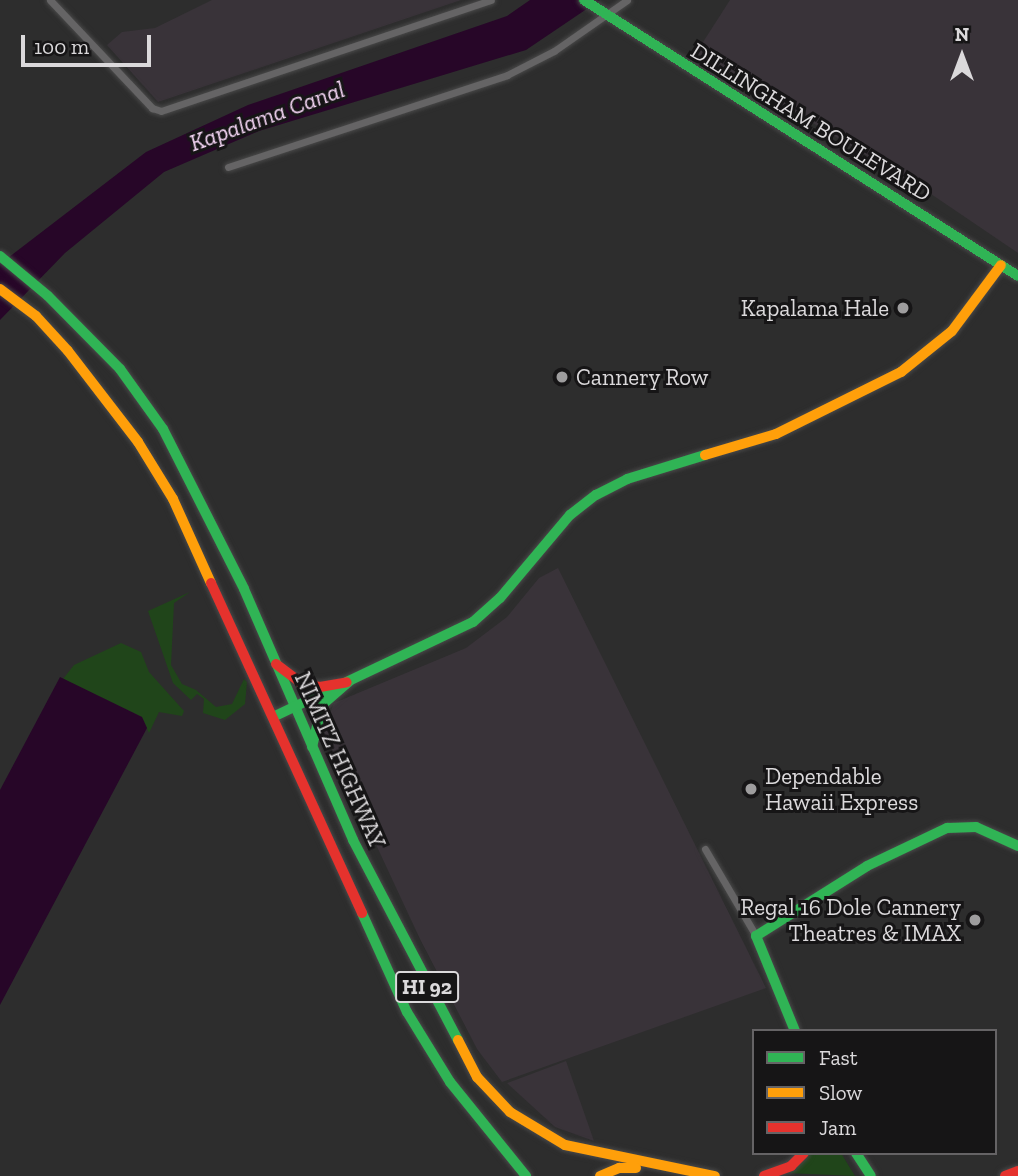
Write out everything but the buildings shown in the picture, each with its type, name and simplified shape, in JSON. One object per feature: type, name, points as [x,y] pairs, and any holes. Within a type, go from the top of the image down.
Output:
[{"type":"main road","name":"DILLINGHAM BOULEVARD","points":[[588,3],[1018,276]]},
{"type":"main road","name":"NIMITZ HIGHWAY","points":[[0,256],[48,296],[120,369],[163,429],[276,664],[312,750],[402,941],[489,1092],[532,1128],[565,1145],[656,1166],[715,1176]]},
{"type":"main road","points":[[275,716],[473,622],[500,598],[570,515],[596,495],[627,479],[776,435],[914,363],[952,331],[1000,265]]},
{"type":"main road","name":"NIMITZ HIGHWAY","points":[[0,289],[36,316],[98,387],[173,499],[275,716],[407,1012],[450,1082],[526,1176]]},
{"type":"main road","points":[[276,664],[310,686],[350,681]]},
{"type":"main road","points":[[312,750],[315,718],[322,705],[350,681]]},
{"type":"main road","points":[[794,1029],[756,936],[867,866],[947,828],[976,827],[1018,846]]},
{"type":"main road","points":[[764,1176],[785,1169],[802,1155]]},
{"type":"main road","points":[[857,1155],[871,1176]]},
{"type":"main road","points":[[600,1176],[619,1168],[656,1166]]},
{"type":"main road","points":[[1005,1176],[1018,1171]]},
{"type":"street","points":[[50,0],[152,108],[161,111],[491,0]]},
{"type":"street","points":[[228,167],[508,75],[627,0]]},
{"type":"street","points":[[705,849],[756,936]]},
{"type":"shaded area","points":[[212,0],[461,0],[158,102],[107,45],[122,32],[155,28]]},
{"type":"shaded area","points":[[730,0],[1018,0],[1018,253],[931,194],[696,53]]},
{"type":"shaded area","points":[[558,568],[766,988],[502,1082],[477,1049],[420,939],[323,731],[334,703],[466,648],[507,617],[539,578]]},
{"type":"shaded area","points":[[566,1061],[594,1141],[555,1127],[507,1083]]},
{"type":"green space","points":[[190,592],[174,603],[171,665],[182,684],[196,690],[216,707],[232,704],[244,679],[247,682],[245,704],[225,720],[203,713],[204,699],[197,694],[191,700],[173,683],[148,611]]},
{"type":"green space","points":[[121,643],[141,652],[149,672],[184,711],[182,716],[159,712],[149,733],[142,717],[63,679],[74,665]]},
{"type":"green space","points":[[804,1155],[842,1155],[855,1176],[786,1173]]},
{"type":"water","name":"Kapalama Canal","points":[[530,0],[600,0],[526,50],[259,131],[164,172],[65,253],[0,320],[0,264],[146,152],[248,105],[507,16]]},
{"type":"water","points":[[60,677],[142,717],[147,728],[0,1005],[0,790]]},
{"type":"traffic: fast","points":[[584,0],[1018,276]]},
{"type":"traffic: fast","points":[[0,256],[48,296],[120,369],[163,429],[244,589],[353,840],[458,1040]]},
{"type":"traffic: fast","points":[[275,716],[473,622],[500,598],[570,515],[596,495],[627,479],[705,455]]},
{"type":"traffic: fast","points":[[312,747],[322,705],[350,681]]},
{"type":"traffic: fast","points":[[794,1029],[756,936],[867,866],[947,828],[976,827],[1018,846]]},
{"type":"traffic: fast","points":[[362,913],[407,1012],[450,1082],[526,1176]]},
{"type":"traffic: fast","points":[[857,1155],[871,1176]]},
{"type":"traffic: slow","points":[[705,455],[776,434],[901,372],[952,331],[1001,265]]},
{"type":"traffic: slow","points":[[0,289],[36,316],[68,351],[138,442],[173,499],[211,583]]},
{"type":"traffic: slow","points":[[458,1040],[477,1077],[510,1112],[565,1145],[715,1176]]},
{"type":"traffic: slow","points":[[600,1176],[619,1168],[636,1168]]},
{"type":"traffic: jam","points":[[211,583],[362,913]]},
{"type":"traffic: jam","points":[[276,664],[303,684],[320,687],[347,682]]},
{"type":"traffic: jam","points":[[764,1176],[791,1166],[802,1155]]},
{"type":"traffic: jam","points":[[1005,1176],[1018,1171]]},
{"type":"place","name":"Kapalama Hale","points":[[903,308]]},
{"type":"place","name":"Cannery Row","points":[[562,377]]},
{"type":"place","name":"Dependable Hawaii Express","points":[[751,789]]},
{"type":"place","name":"Regal 16 Dole Cannery Theatres & IMAX","points":[[975,920]]}]
